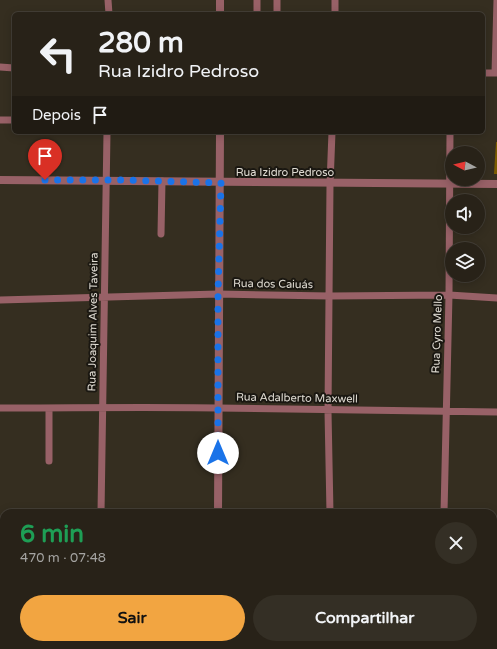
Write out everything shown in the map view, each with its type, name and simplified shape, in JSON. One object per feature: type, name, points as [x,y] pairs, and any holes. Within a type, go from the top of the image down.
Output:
[{"type":"street","points":[[108,0],[108,12]]},
{"type":"street","points":[[220,0],[220,12]]},
{"type":"street","points":[[256,0],[257,12]]},
{"type":"street","points":[[277,0],[277,12]]},
{"type":"street","points":[[335,0],[335,12]]},
{"type":"street","points":[[485,73],[496,73],[497,0]]},
{"type":"street","points":[[0,67],[12,68]]},
{"type":"street","points":[[0,120],[12,120]]},
{"type":"street","name":"Rua Joaquim Alves Taveira","points":[[101,509],[107,134]]},
{"type":"street","points":[[218,509],[218,294],[221,183],[220,134]]},
{"type":"street","points":[[330,509],[328,411],[330,184],[332,134]]},
{"type":"street","name":"Rua Cyro Mello","points":[[450,134],[450,146]]},
{"type":"street","name":"Rua Izidro Pedroso","points":[[0,180],[445,185]]},
{"type":"street","points":[[161,234],[162,181]]},
{"type":"street","name":"Rua Izidro Pedroso","points":[[485,184],[497,184]]},
{"type":"street","name":"Rua Cyro Mello","points":[[444,509],[450,186]]},
{"type":"street","name":"Rua dos Caiuás","points":[[0,300],[218,294],[449,296],[497,298]]},
{"type":"street","name":"Rua Adalberto Maxwell","points":[[0,408],[102,407],[328,411],[446,410],[497,412]]},
{"type":"street","points":[[48,461],[49,408]]},
{"type":"building","points":[[496,142],[497,174],[494,174]]},
{"type":"route","points":[[45,180],[125,180],[221,183],[218,294],[218,453]]}]
